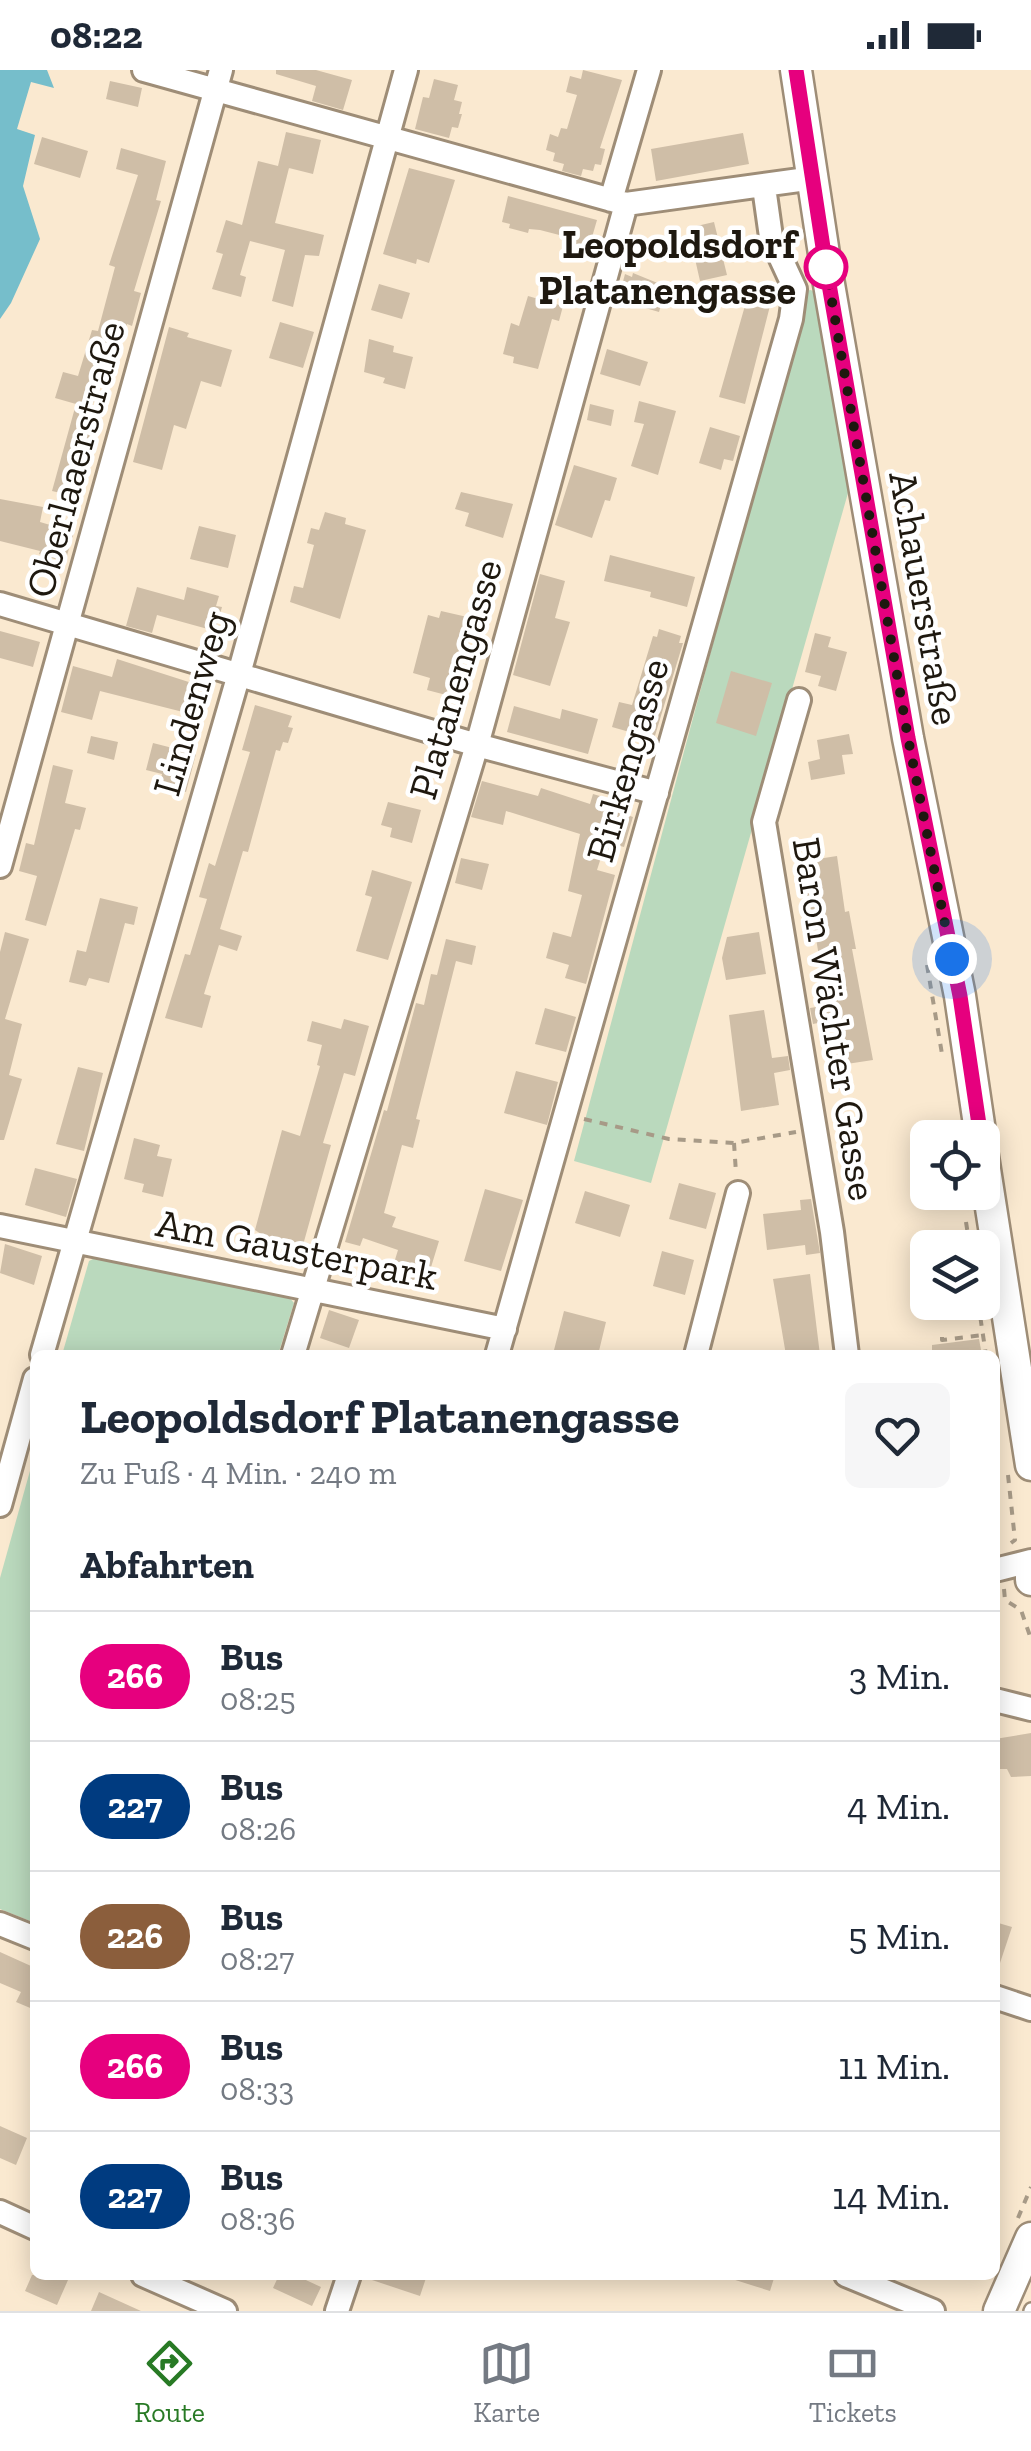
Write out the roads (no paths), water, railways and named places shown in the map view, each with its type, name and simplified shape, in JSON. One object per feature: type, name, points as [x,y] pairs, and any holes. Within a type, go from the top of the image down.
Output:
[{"type":"street","points":[[144,70],[218,81],[387,140],[619,202],[814,178]]},
{"type":"street","name":"Lindenweg","points":[[43,1350],[239,674],[406,70]]},
{"type":"street","name":"Platanengasse","points":[[296,1350],[477,745],[619,202],[649,70]]},
{"type":"street","name":"Achauerstraße","points":[[796,70],[826,267],[908,738],[960,996],[978,1120]]},
{"type":"street","name":"Oberlaaerstraße","points":[[0,866],[218,81]]},
{"type":"street","name":"Birkengasse","points":[[499,1350],[791,319],[795,288],[771,236],[764,186]]},
{"type":"street","points":[[0,604],[477,745],[657,793]]},
{"type":"street","name":"Baron Wächter Gasse","points":[[799,700],[764,822],[815,1129],[846,1350]]},
{"type":"street","points":[[697,1350],[738,1192]]},
{"type":"street","points":[[989,1210],[1019,1468]]},
{"type":"street","name":"Am Gausterpark","points":[[0,1226],[505,1330]]},
{"type":"street","points":[[0,1505],[30,1397]]},
{"type":"street","points":[[1000,1701],[1031,1709]]},
{"type":"street","points":[[0,1924],[30,1936]]},
{"type":"street","points":[[1000,1999],[1031,2009]]},
{"type":"street","points":[[0,2212],[30,2226]]},
{"type":"street","points":[[1000,2311],[1031,2238]]},
{"type":"street","points":[[154,2280],[225,2311]]},
{"type":"street","points":[[337,2311],[347,2280]]},
{"type":"street","points":[[858,2280],[934,2311]]},
{"type":"water","points":[[0,70],[47,70],[54,88],[31,82],[17,129],[35,135],[23,186],[40,239],[0,319]]},
{"type":"place","name":"Leopoldsdorf Platanengasse","points":[[826,267]]}]
